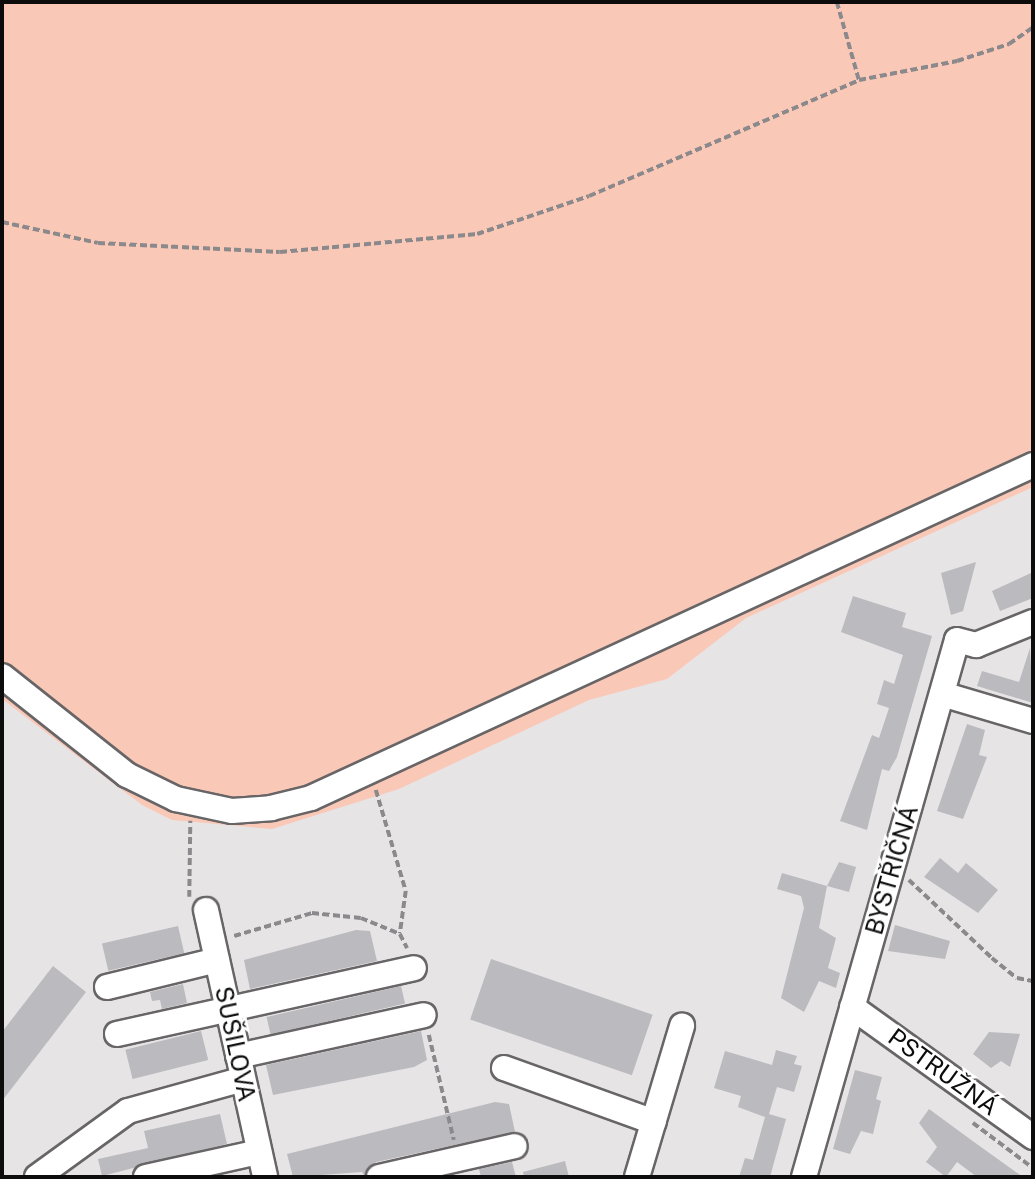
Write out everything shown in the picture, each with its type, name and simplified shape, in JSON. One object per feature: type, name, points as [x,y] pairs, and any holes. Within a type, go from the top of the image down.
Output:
[{"type":"street","points":[[2,676],[127,775],[193,803],[232,811],[271,808],[369,771],[1033,465]]},
{"type":"street","name":"BYSTŘIČNÁ","points":[[804,1177],[957,640],[976,645],[1033,622]]},
{"type":"street","points":[[942,694],[1033,721]]},
{"type":"street","name":"SUŠILOVA","points":[[206,910],[265,1177]]},
{"type":"street","points":[[107,987],[215,951]]},
{"type":"street","points":[[117,1034],[414,968]]},
{"type":"street","name":"PSTRUŽNÁ","points":[[852,1007],[1033,1137]]},
{"type":"street","points":[[37,1177],[128,1111],[241,1068],[424,1015]]},
{"type":"street","points":[[637,1177],[682,1026]]},
{"type":"street","points":[[504,1068],[654,1122]]},
{"type":"street","points":[[379,1177],[515,1146]]},
{"type":"street","points":[[146,1177],[259,1152]]},
{"type":"path","points":[[837,2],[859,80]]},
{"type":"path","points":[[2,222],[98,243],[280,252],[477,234],[589,196],[859,80],[957,61],[1009,44],[1033,27]]},
{"type":"path","points":[[369,771],[406,891],[400,934],[414,968]]},
{"type":"path","points":[[193,803],[186,878],[195,911],[206,910]]},
{"type":"path","points":[[893,865],[992,958],[1017,978],[1033,981]]},
{"type":"path","points":[[215,951],[312,913],[361,918],[400,934]]},
{"type":"path","points":[[424,1015],[459,1159]]},
{"type":"path","points":[[967,1118],[1033,1168]]},
{"type":"shaded area","points":[[2,2],[1033,2],[1033,487],[746,618],[667,679],[589,700],[399,789],[272,829],[172,820],[142,805],[2,699]]},
{"type":"building","points":[[976,562],[963,611],[951,615],[941,573]]},
{"type":"building","points":[[1033,572],[1033,598],[1000,611],[992,591]]},
{"type":"building","points":[[853,596],[906,613],[902,627],[932,636],[897,757],[889,771],[882,769],[867,830],[840,821],[872,735],[879,738],[889,708],[877,704],[884,680],[894,684],[903,655],[841,632]]},
{"type":"building","points":[[1030,648],[1033,703],[977,686],[982,671],[1019,682]]},
{"type":"building","points":[[967,724],[985,730],[979,755],[987,757],[963,819],[937,811]]},
{"type":"building","points":[[940,858],[958,873],[966,863],[998,890],[978,913],[924,877]]},
{"type":"building","points":[[839,862],[856,867],[849,892],[827,886]]},
{"type":"building","points":[[782,873],[827,886],[819,928],[836,938],[828,968],[840,973],[836,988],[819,981],[804,1012],[781,998],[804,908],[801,896],[777,889]]},
{"type":"building","points":[[895,925],[950,941],[945,959],[888,951]]},
{"type":"building","points":[[178,926],[184,953],[108,971],[102,944]]},
{"type":"building","points":[[356,930],[370,931],[377,961],[250,989],[244,960]]},
{"type":"building","points":[[491,959],[653,1015],[632,1075],[470,1020]]},
{"type":"building","points":[[53,966],[86,992],[2,1101],[2,1032]]},
{"type":"building","points":[[183,984],[187,1003],[162,1009],[160,1000],[152,1001],[150,992]]},
{"type":"building","points":[[401,986],[405,1004],[271,1035],[267,1017]]},
{"type":"building","points":[[201,1031],[208,1060],[133,1079],[125,1050]]},
{"type":"building","points":[[421,1031],[427,1060],[414,1067],[273,1095],[266,1065]]},
{"type":"building","points":[[989,1032],[1020,1034],[1010,1067],[1001,1061],[991,1068],[973,1054]]},
{"type":"building","points":[[776,1050],[797,1056],[794,1064],[802,1066],[794,1092],[777,1087],[769,1114],[786,1119],[770,1177],[739,1177],[745,1158],[753,1160],[765,1117],[738,1107],[741,1096],[714,1088],[725,1051],[772,1065]]},
{"type":"building","points":[[855,1070],[882,1077],[876,1099],[881,1101],[873,1134],[861,1131],[850,1154],[833,1149]]},
{"type":"building","points":[[495,1102],[509,1104],[515,1132],[376,1162],[365,1177],[362,1172],[293,1177],[287,1154]]},
{"type":"building","points":[[929,1109],[1023,1177],[977,1177],[957,1162],[946,1177],[926,1162],[937,1147],[919,1123]]},
{"type":"building","points":[[220,1114],[227,1144],[102,1176],[98,1159],[148,1148],[144,1131]]},
{"type":"building","points":[[565,1161],[569,1177],[524,1177],[523,1172]]},
{"type":"building","points":[[512,1162],[516,1177],[481,1177],[479,1169]]}]
